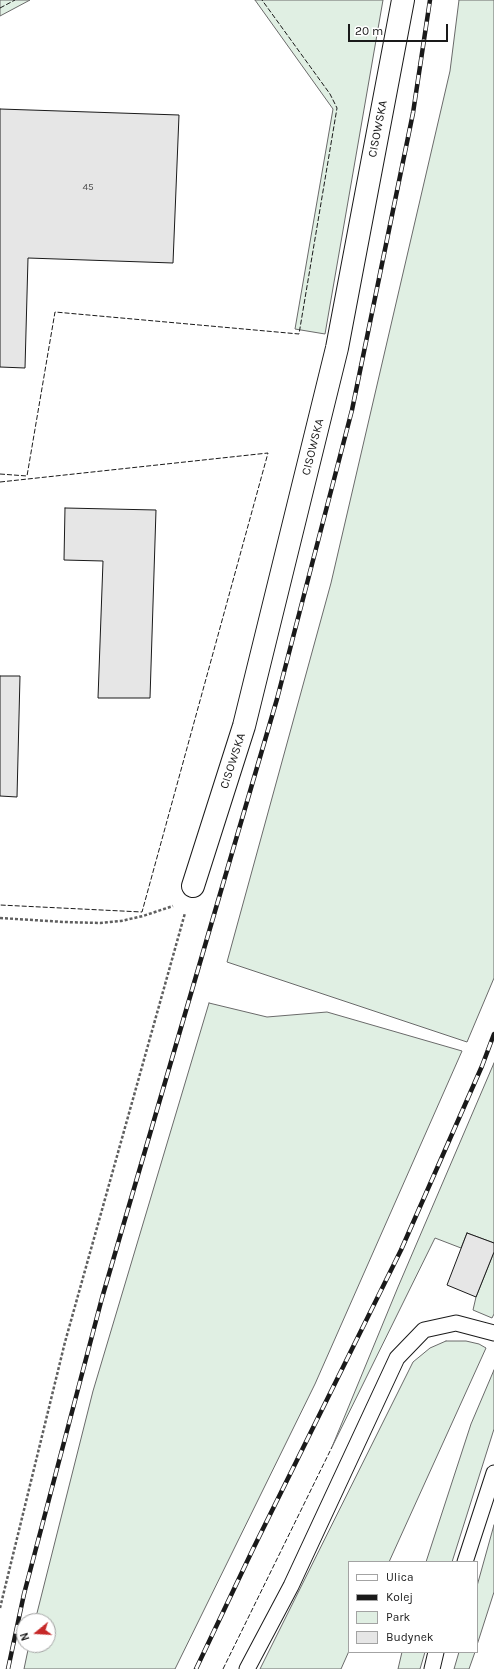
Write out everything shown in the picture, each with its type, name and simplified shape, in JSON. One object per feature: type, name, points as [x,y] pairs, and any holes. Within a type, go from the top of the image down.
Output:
[{"type":"street","name":"CISOWSKA","points":[[191,895],[244,726],[337,348],[403,0]]},
{"type":"lane","points":[[247,1669],[291,1586],[397,1358],[424,1330],[456,1323],[494,1333]]},
{"type":"lane","points":[[465,1561],[494,1473]]},
{"type":"lane","points":[[432,1669],[436,1653]]},
{"type":"path","points":[[0,918],[100,923],[121,921],[143,916],[191,895]]},
{"type":"path","points":[[0,1608],[65,1342],[191,895]]},
{"type":"green space","points":[[0,0],[30,0],[0,16]]},
{"type":"green space","points":[[255,0],[383,0],[325,334],[295,329],[333,109]]},
{"type":"green space","points":[[459,0],[494,0],[494,978],[467,1042],[227,962],[331,583],[450,71]]},
{"type":"green space","points":[[209,1003],[267,1017],[327,1012],[462,1051],[315,1384],[175,1669],[24,1669],[27,1653],[56,1653],[56,1613],[37,1613],[93,1391]]},
{"type":"green space","points":[[494,1063],[494,1243],[467,1233],[461,1248],[435,1238],[332,1447],[398,1287]]},
{"type":"green space","points":[[494,1252],[494,1314],[492,1318],[473,1310],[476,1297]]},
{"type":"green space","points":[[446,1341],[466,1341],[479,1344],[486,1348],[389,1561],[348,1561],[348,1653],[341,1669],[260,1669],[413,1362],[430,1348]]},
{"type":"green space","points":[[494,1370],[494,1429],[452,1561],[426,1561],[471,1424]]},
{"type":"green space","points":[[494,1525],[494,1592],[478,1642],[478,1582]]},
{"type":"green space","points":[[402,1653],[425,1653],[420,1669],[398,1669]]},
{"type":"green space","points":[[459,1653],[475,1653],[469,1669],[454,1669]]},
{"type":"building","points":[[0,109],[179,115],[173,263],[28,258],[25,368],[0,367]]},
{"type":"building","points":[[65,508],[156,510],[150,698],[98,698],[103,561],[64,560]]},
{"type":"building","points":[[0,676],[20,676],[17,797],[0,796]]},
{"type":"building","points":[[467,1233],[494,1243],[494,1252],[476,1297],[447,1285]]},
{"type":"railway","points":[[8,1669],[24,1594],[102,1298],[277,699],[352,410],[413,113],[430,0]]},
{"type":"railway","points":[[196,1669],[253,1549],[401,1250],[482,1066],[494,1034]]},
{"type":"fence","points":[[0,8],[15,0]]},
{"type":"fence","points":[[0,474],[27,476],[55,312],[299,334],[337,108],[330,94],[262,0]]},
{"type":"fence","points":[[0,482],[268,453],[142,912],[0,905]]},
{"type":"fence","points":[[223,1669],[332,1447]]}]
